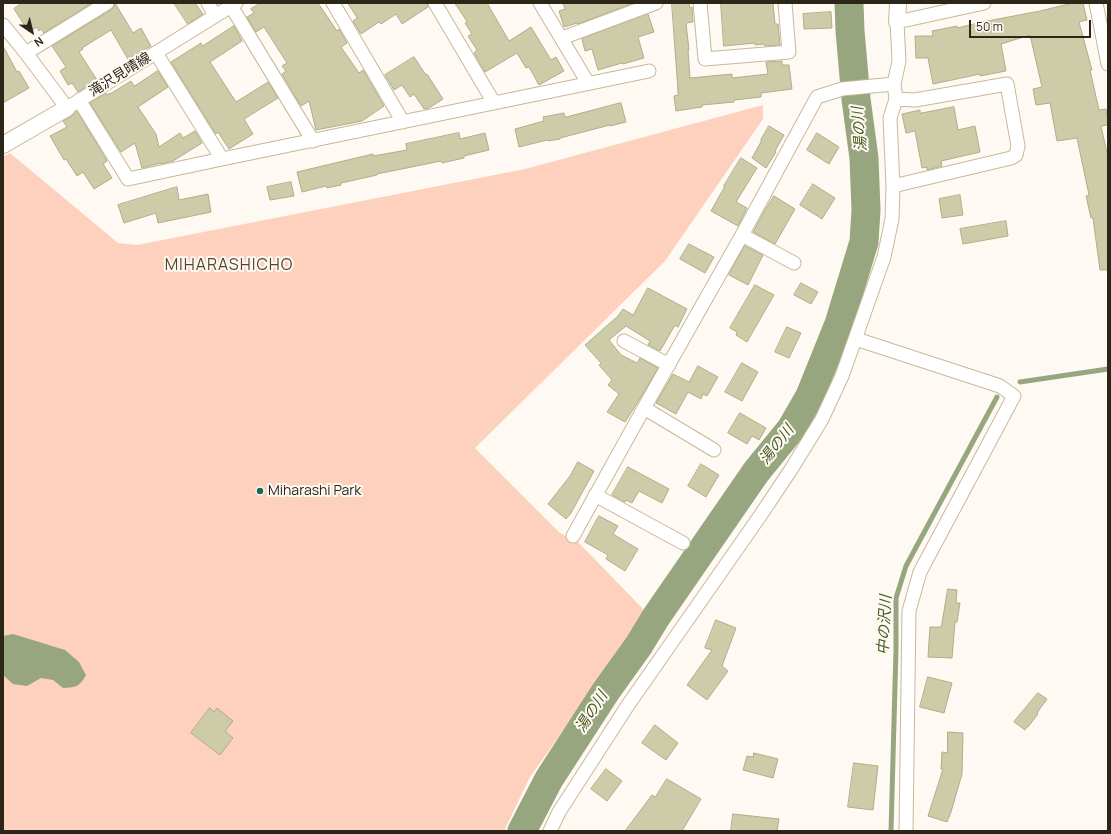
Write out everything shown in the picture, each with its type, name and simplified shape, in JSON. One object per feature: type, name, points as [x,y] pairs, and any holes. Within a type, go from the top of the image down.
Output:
[{"type":"street","points":[[26,53],[107,3]]},
{"type":"street","points":[[208,3],[215,16]]},
{"type":"street","points":[[333,3],[404,122]]},
{"type":"street","points":[[435,3],[494,103]]},
{"type":"street","points":[[540,3],[588,83]]},
{"type":"street","points":[[562,38],[656,3]]},
{"type":"street","points":[[700,3],[705,59],[789,52],[785,3]]},
{"type":"street","points":[[550,831],[559,812],[628,705],[792,468],[818,425],[842,376],[856,340],[884,257],[892,219],[893,186],[890,118],[896,99],[894,84],[899,61],[897,22],[898,3]]},
{"type":"street","points":[[897,22],[984,3]]},
{"type":"street","points":[[1096,3],[1108,64]]},
{"type":"street","points":[[234,5],[313,141]]},
{"type":"street","name":"滝沢見晴線","points":[[3,145],[73,104],[234,5]]},
{"type":"street","points":[[3,25],[26,53],[73,104],[128,179],[649,71]]},
{"type":"street","points":[[156,53],[222,159]]},
{"type":"street","points":[[573,536],[742,235],[817,97],[842,89],[894,84]]},
{"type":"street","points":[[893,186],[1011,158],[1016,155],[1018,146],[1007,84],[915,100],[896,99]]},
{"type":"street","points":[[742,235],[794,263]]},
{"type":"street","points":[[856,340],[1000,386],[1014,396],[920,572],[909,612],[906,831]]},
{"type":"street","points":[[624,341],[669,365]]},
{"type":"street","points":[[644,408],[714,450]]},
{"type":"street","points":[[595,496],[684,543]]},
{"type":"shaded area","name":"Miharashi Park","points":[[763,105],[763,119],[665,261],[475,448],[560,533],[578,542],[647,613],[530,777],[504,831],[3,831],[3,157],[10,153],[118,243],[137,245],[525,169]]},
{"type":"shaded area","points":[[13,634],[65,650],[79,662],[86,675],[77,686],[72,687],[63,688],[53,680],[41,678],[27,686],[13,684],[3,675],[3,636]]},
{"type":"building","points":[[22,3],[92,3],[44,33],[41,29],[39,31],[37,27],[29,32],[14,9]]},
{"type":"building","points":[[115,3],[133,33],[141,28],[151,46],[128,59],[111,30],[82,48],[83,49],[79,52],[97,80],[78,92],[72,83],[68,85],[60,71],[66,67],[52,46],[111,10]]},
{"type":"building","points":[[174,3],[195,3],[203,14],[188,24]]},
{"type":"building","points":[[261,3],[318,3],[337,31],[339,29],[347,43],[341,47],[359,73],[363,70],[384,106],[362,121],[316,130],[309,101],[301,106],[282,74],[286,71],[282,66],[287,63],[264,27],[256,32],[247,17],[254,13],[251,9]]},
{"type":"building","points":[[348,3],[427,3],[428,7],[402,24],[396,14],[381,24],[379,22],[361,34],[353,21],[357,18]]},
{"type":"building","points":[[455,3],[487,3],[509,41],[531,27],[551,60],[556,57],[564,71],[539,85],[529,67],[526,68],[517,53],[485,72],[474,53],[477,50],[468,36],[472,34],[465,23],[467,22]]},
{"type":"building","points":[[563,3],[633,3],[578,24],[564,27],[559,11],[565,9]]},
{"type":"building","points":[[672,3],[689,3],[690,8],[692,7],[693,22],[686,23],[690,78],[732,74],[732,78],[768,74],[766,62],[782,61],[782,65],[789,65],[792,89],[761,93],[761,97],[734,100],[734,102],[702,105],[702,107],[676,111],[674,96],[678,95]]},
{"type":"building","points":[[721,3],[773,3],[775,24],[778,24],[780,45],[765,46],[764,44],[755,45],[755,43],[724,46]]},
{"type":"building","points":[[1073,3],[1083,3],[1087,20],[1079,22],[1092,70],[1090,70],[1099,110],[1106,109],[1108,120],[1108,125],[1101,126],[1108,157],[1108,270],[1100,270],[1093,218],[1091,218],[1086,196],[1089,195],[1077,138],[1057,141],[1050,103],[1036,105],[1033,89],[1042,87],[1030,35],[1001,44],[1006,71],[980,76],[980,74],[933,84],[928,58],[916,58],[915,36],[933,36],[932,31],[957,26],[957,28]]},
{"type":"building","points":[[831,12],[832,28],[804,29],[803,14]]},
{"type":"building","points":[[648,14],[654,32],[638,37],[644,58],[598,70],[592,49],[585,51],[582,39]]},
{"type":"building","points":[[234,26],[242,41],[210,62],[236,102],[268,82],[278,98],[244,119],[253,134],[229,149],[218,132],[216,134],[171,62],[201,43],[202,46]]},
{"type":"building","points":[[3,46],[17,72],[19,71],[29,88],[3,103]]},
{"type":"building","points":[[414,57],[443,99],[429,108],[424,109],[414,94],[410,97],[402,85],[394,90],[385,75]]},
{"type":"building","points":[[158,71],[168,87],[138,107],[156,134],[159,147],[180,133],[183,138],[195,131],[202,143],[173,161],[142,168],[135,143],[121,152],[90,103],[106,93],[107,95],[110,94],[131,81],[134,86]]},
{"type":"building","points":[[621,103],[626,122],[560,139],[547,140],[519,147],[515,129],[544,121],[543,117],[564,113],[565,117]]},
{"type":"building","points":[[954,107],[958,130],[975,126],[980,152],[941,161],[942,166],[927,170],[927,167],[922,168],[915,131],[906,133],[902,114],[920,110],[920,113]]},
{"type":"building","points":[[77,111],[107,161],[103,164],[112,178],[94,189],[83,172],[77,176],[66,159],[64,160],[50,136],[67,127],[63,121]]},
{"type":"building","points":[[769,126],[784,135],[766,168],[752,158]]},
{"type":"building","points":[[459,133],[460,139],[485,133],[489,150],[442,163],[441,161],[377,174],[341,183],[341,185],[327,188],[326,186],[302,192],[297,172],[373,154],[373,156],[407,150],[406,144]]},
{"type":"building","points":[[817,133],[839,147],[829,164],[807,150]]},
{"type":"building","points":[[741,158],[757,168],[736,202],[747,208],[738,226],[711,211]]},
{"type":"building","points":[[291,182],[294,196],[270,200],[267,187]]},
{"type":"building","points":[[813,184],[835,198],[822,219],[800,205]]},
{"type":"building","points":[[177,187],[179,200],[208,194],[211,212],[158,223],[156,213],[124,223],[118,205]]},
{"type":"building","points":[[960,195],[963,215],[942,218],[939,199]]},
{"type":"building","points":[[774,196],[795,209],[775,244],[753,232]]},
{"type":"building","points":[[1006,221],[1008,236],[963,244],[960,229]]},
{"type":"building","points":[[689,244],[714,257],[705,273],[680,259]]},
{"type":"building","points":[[745,246],[763,255],[748,285],[729,275]]},
{"type":"building","points":[[801,283],[818,292],[811,304],[794,295]]},
{"type":"building","points":[[755,285],[774,295],[747,342],[736,335],[737,332],[730,328]]},
{"type":"building","points":[[648,288],[687,309],[678,327],[675,325],[660,351],[648,345],[650,341],[626,326],[609,340],[621,355],[637,363],[640,358],[658,368],[625,422],[607,412],[619,394],[608,385],[612,380],[599,365],[601,363],[585,345],[618,316],[623,309],[633,315]]},
{"type":"building","points":[[787,327],[801,333],[789,358],[775,352]]},
{"type":"building","points":[[742,363],[758,372],[742,401],[725,392]]},
{"type":"building","points":[[698,366],[718,377],[707,396],[703,394],[701,399],[688,392],[676,414],[656,403],[673,374],[689,382]]},
{"type":"building","points":[[740,413],[766,428],[759,440],[752,436],[747,444],[728,433]]},
{"type":"building","points":[[578,462],[594,471],[571,513],[566,519],[548,504],[570,476]]},
{"type":"building","points":[[701,464],[719,475],[706,497],[688,486]]},
{"type":"building","points":[[628,467],[669,489],[662,503],[639,491],[632,503],[626,500],[625,502],[612,495]]},
{"type":"building","points":[[599,516],[618,526],[613,534],[638,549],[625,571],[606,559],[608,555],[585,542]]},
{"type":"building","points":[[948,589],[957,590],[956,603],[960,603],[957,622],[955,622],[952,658],[928,657],[930,627],[941,627]]},
{"type":"building","points":[[716,620],[736,628],[722,666],[728,671],[707,700],[687,685],[712,650],[705,648]]},
{"type":"building","points":[[928,677],[952,683],[944,713],[920,707]]},
{"type":"building","points":[[1038,693],[1047,699],[1037,713],[1038,714],[1025,730],[1014,722]]},
{"type":"building","points":[[210,708],[214,712],[217,708],[233,721],[225,731],[233,738],[220,755],[191,733]]},
{"type":"building","points":[[655,725],[678,743],[666,760],[642,743]]},
{"type":"building","points":[[948,732],[963,733],[962,774],[947,822],[928,816],[943,769],[941,769],[942,752],[947,753]]},
{"type":"building","points":[[754,753],[778,759],[773,778],[743,770],[747,756],[753,757]]},
{"type":"building","points":[[854,763],[878,766],[873,810],[848,807]]},
{"type":"building","points":[[606,769],[622,781],[607,801],[591,789]]},
{"type":"building","points":[[667,779],[701,799],[682,831],[625,831],[652,795],[655,797]]},
{"type":"building","points":[[733,814],[779,819],[777,831],[731,831]]},
{"type":"waterway","name":"湯の川","points":[[522,831],[549,779],[606,691],[639,645],[656,617],[756,472],[791,429],[810,396],[839,324],[864,242],[866,210],[864,158],[856,99],[849,3]]},
{"type":"waterway","name":"中の沢川","points":[[1020,382],[1108,369]]},
{"type":"waterway","name":"中の沢川","points":[[891,831],[896,598],[906,566],[997,397]]},
{"type":"place","name":"Miharashi Park","points":[[260,491]]},
{"type":"district","name":"MIHARASHICHO","points":[[229,266]]}]
